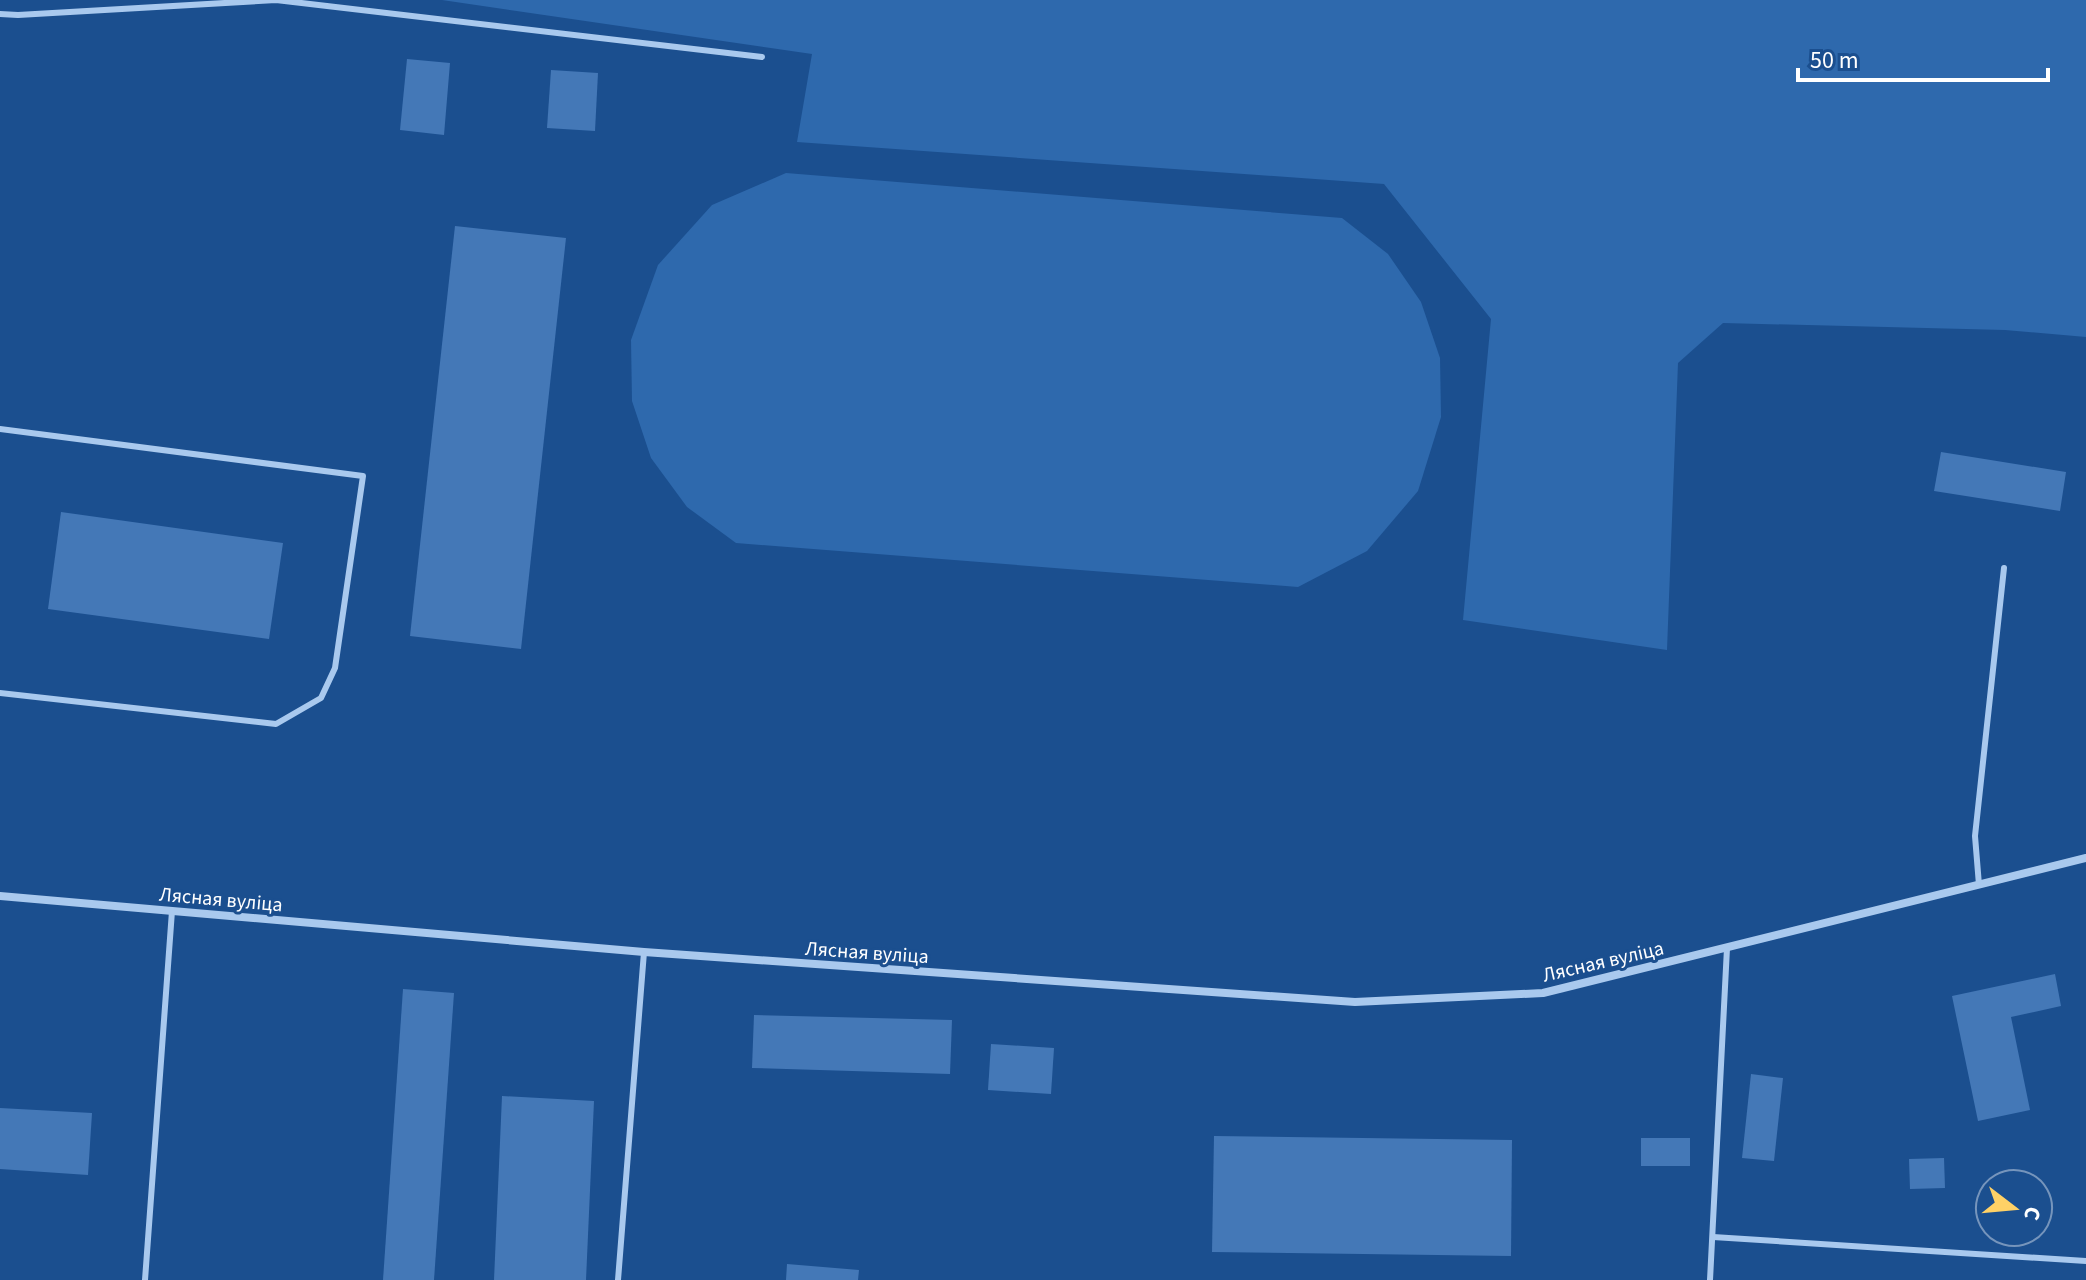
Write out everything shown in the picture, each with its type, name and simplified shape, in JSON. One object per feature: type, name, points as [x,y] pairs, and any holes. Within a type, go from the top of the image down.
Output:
[{"type":"street","name":"Лясная вуліца","points":[[0,896],[644,952],[1355,1002],[1543,993],[2086,858]]},
{"type":"lane","points":[[0,14],[276,0],[762,57]]},
{"type":"lane","points":[[0,429],[363,476],[335,668],[321,698],[276,724],[0,693]]},
{"type":"lane","points":[[1979,885],[1975,836],[2004,568]]},
{"type":"lane","points":[[145,1280],[172,911]]},
{"type":"lane","points":[[1710,1280],[1727,948]]},
{"type":"lane","points":[[618,1280],[644,952]]},
{"type":"lane","points":[[1713,1237],[2086,1261]]},
{"type":"shaded area","points":[[442,0],[2086,0],[2086,337],[2005,330],[1723,323],[1678,363],[1667,650],[1463,620],[1491,319],[1384,184],[797,142],[812,54]]},
{"type":"shaded area","points":[[786,173],[1342,218],[1388,254],[1421,302],[1440,358],[1441,417],[1418,491],[1367,551],[1298,587],[736,543],[687,507],[651,458],[632,401],[631,340],[658,265],[712,205]]},
{"type":"building","points":[[407,59],[450,63],[444,135],[400,130]]},
{"type":"building","points":[[551,70],[598,73],[595,131],[547,128]]},
{"type":"building","points":[[455,226],[566,238],[521,649],[410,636]]},
{"type":"building","points":[[1941,452],[2066,472],[2060,511],[1934,491]]},
{"type":"building","points":[[61,512],[283,543],[269,639],[48,609]]},
{"type":"building","points":[[2055,974],[2061,1006],[2011,1017],[2030,1110],[1978,1121],[1952,996]]},
{"type":"building","points":[[403,989],[454,993],[434,1280],[383,1280]]},
{"type":"building","points":[[754,1015],[952,1020],[950,1074],[752,1068]]},
{"type":"building","points":[[991,1044],[1054,1048],[1051,1094],[988,1090]]},
{"type":"building","points":[[1751,1074],[1783,1078],[1774,1161],[1742,1158]]},
{"type":"building","points":[[502,1096],[594,1101],[586,1280],[494,1280]]},
{"type":"building","points":[[0,1108],[92,1113],[88,1175],[0,1169]]},
{"type":"building","points":[[1214,1136],[1512,1140],[1511,1256],[1212,1252]]},
{"type":"building","points":[[1641,1138],[1690,1138],[1690,1166],[1641,1166]]},
{"type":"building","points":[[1944,1158],[1945,1188],[1910,1189],[1909,1159]]},
{"type":"building","points":[[787,1264],[859,1270],[858,1280],[786,1280]]}]
